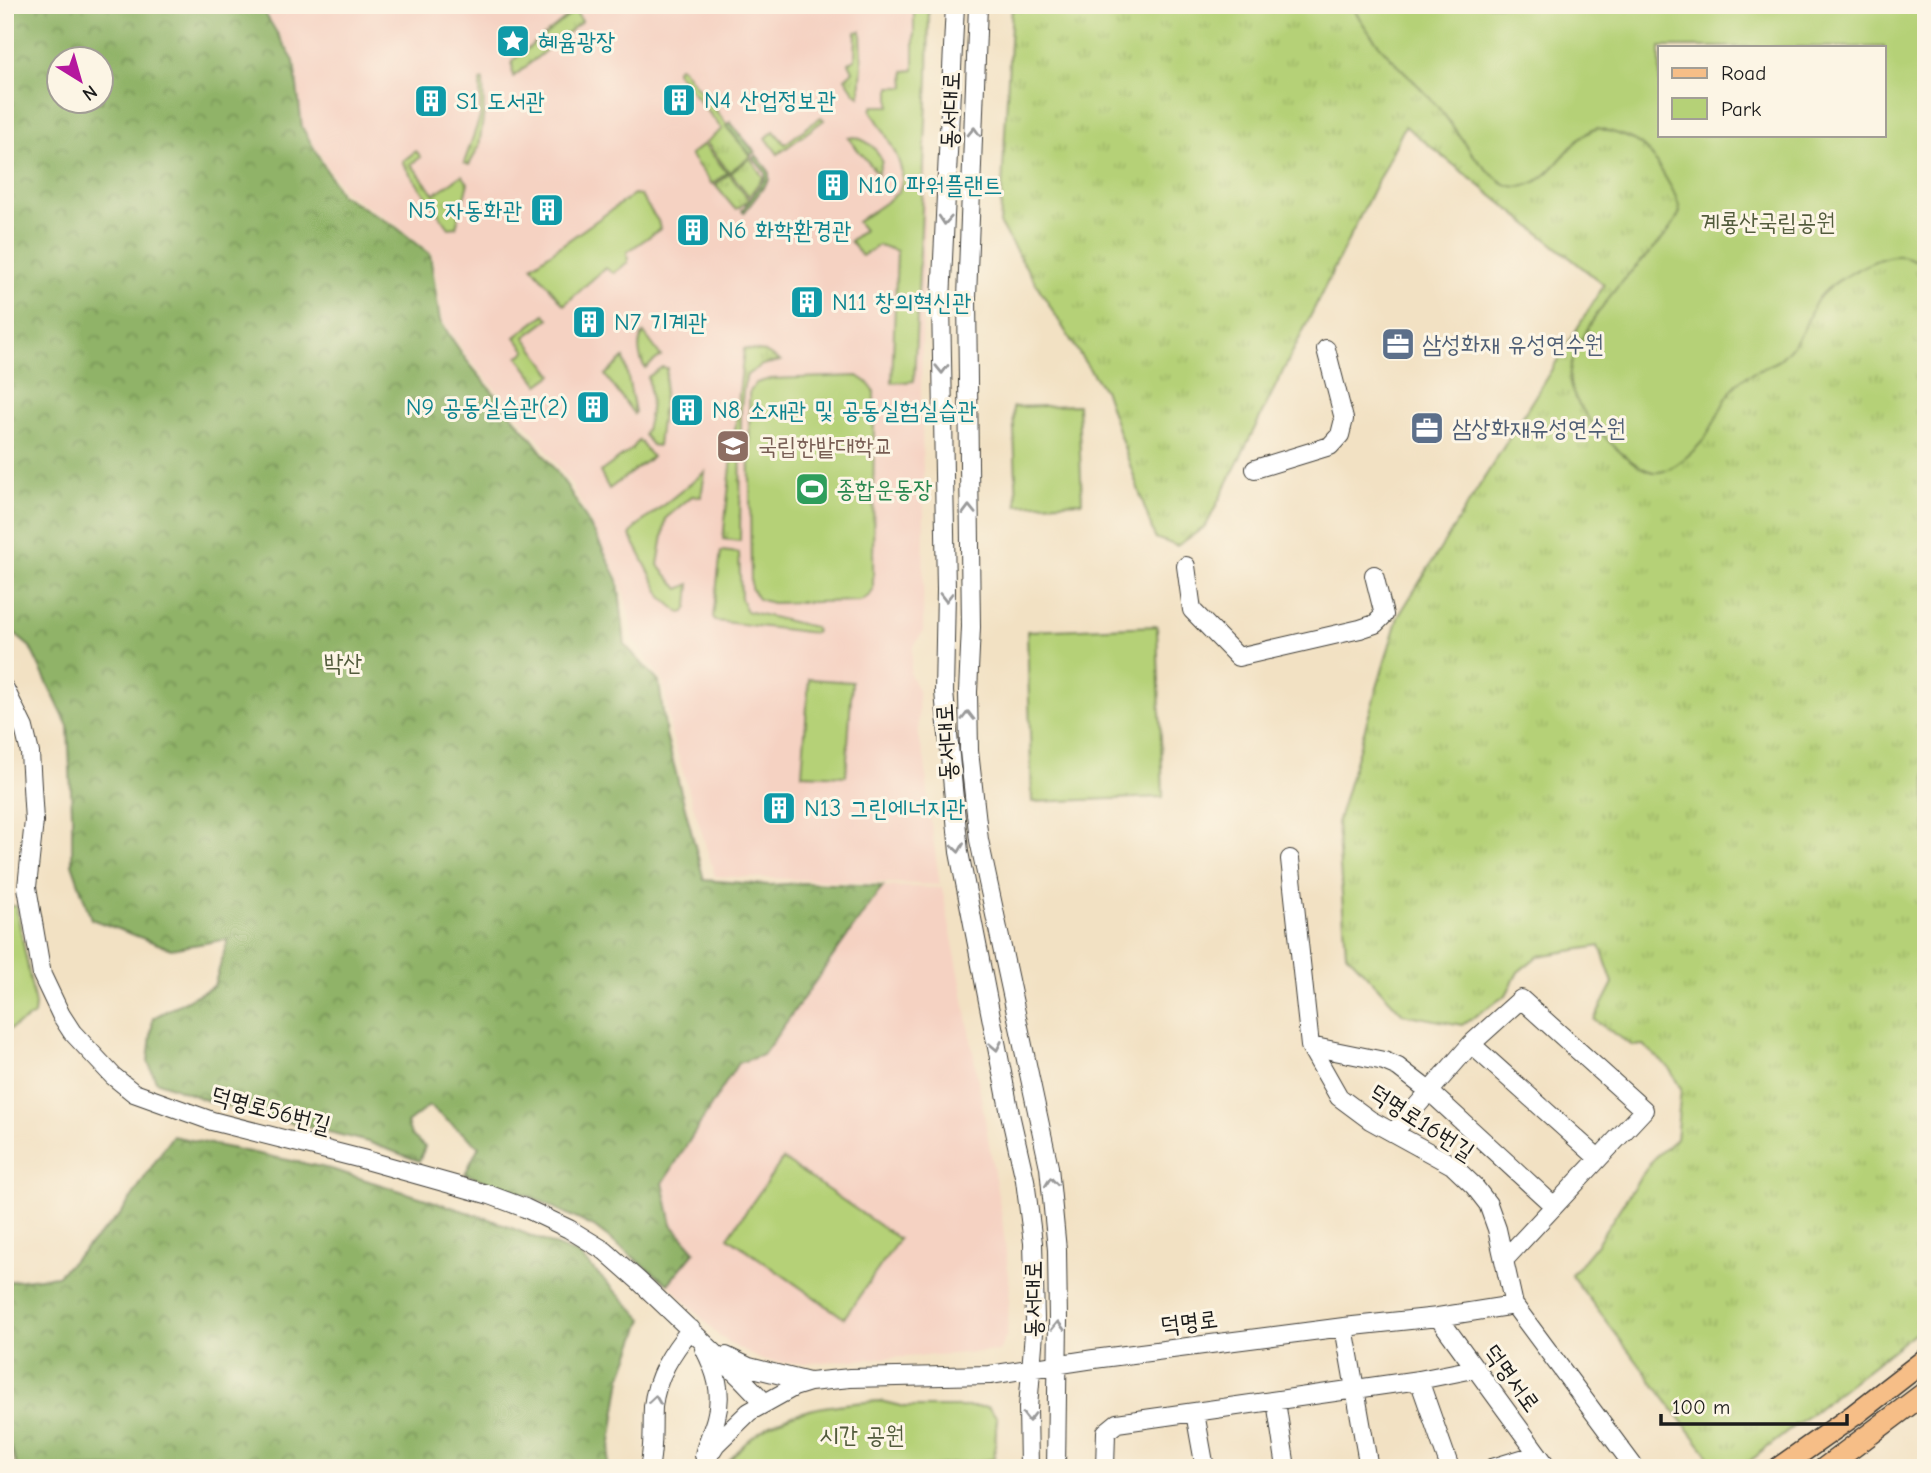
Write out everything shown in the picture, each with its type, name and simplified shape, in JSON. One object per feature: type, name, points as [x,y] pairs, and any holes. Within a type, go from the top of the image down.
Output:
[{"type":"main road","points":[[1779,1468],[1926,1359]]},
{"type":"main road","points":[[1825,1468],[1926,1392]]},
{"type":"street","name":"동서대로","points":[[955,5],[941,301],[946,590],[944,692],[958,852],[1025,1180],[1033,1243],[1035,1287],[1028,1408],[1029,1468]]},
{"type":"street","name":"동서대로","points":[[978,5],[967,298],[971,627],[969,751],[979,840],[1049,1167],[1057,1250],[1056,1468]]},
{"type":"street","points":[[1255,469],[1330,446],[1340,435],[1344,419],[1326,349]]},
{"type":"street","points":[[1186,566],[1192,610],[1238,657],[1328,638],[1375,624],[1384,615],[1374,575]]},
{"type":"street","name":"덕명로56번길","points":[[5,689],[24,728],[30,753],[33,821],[27,887],[42,975],[72,1032],[113,1076],[134,1093],[212,1121],[490,1195],[569,1229],[605,1251],[764,1402]]},
{"type":"street","name":"덕명로16번길","points":[[1290,859],[1310,1046],[1339,1097],[1370,1120],[1452,1166],[1474,1186],[1488,1204],[1497,1228],[1514,1305]]},
{"type":"street","points":[[1394,1132],[1471,1044],[1521,999],[1644,1110],[1504,1260]]},
{"type":"street","points":[[1471,1044],[1598,1158]]},
{"type":"street","points":[[1310,1046],[1384,1061],[1398,1067],[1429,1091],[1554,1206]]},
{"type":"street","name":"덕명로","points":[[701,1467],[716,1444],[749,1412],[794,1387],[810,1382],[850,1378],[990,1375],[1514,1305]]},
{"type":"street","points":[[1514,1305],[1635,1468]]},
{"type":"street","name":"덕명서로","points":[[1438,1317],[1543,1461]]},
{"type":"street","points":[[1344,1326],[1369,1468]]},
{"type":"street","points":[[694,1333],[725,1355],[749,1367],[810,1382]]},
{"type":"street","points":[[694,1333],[712,1364],[719,1394],[716,1420],[701,1467]]},
{"type":"street","points":[[649,1468],[656,1389],[664,1367],[675,1349],[694,1333]]},
{"type":"street","points":[[1105,1468],[1106,1432],[1116,1423],[1354,1390],[1474,1368]]},
{"type":"street","points":[[1419,1380],[1450,1468]]},
{"type":"street","points":[[1276,1401],[1286,1468]]},
{"type":"street","points":[[1195,1413],[1205,1468]]},
{"type":"street","points":[[1492,1468],[1543,1461]]},
{"type":"shaded area","name":"국립한밭대학교","points":[[262,5],[930,5],[921,388],[923,632],[913,647],[910,674],[918,690],[919,739],[925,761],[940,885],[715,876],[671,733],[663,681],[633,641],[620,579],[571,484],[537,437],[469,359],[442,319],[432,253],[397,225],[343,191],[303,126],[296,61]]},
{"type":"shaded area","points":[[883,886],[942,888],[1002,1218],[1010,1287],[1007,1335],[999,1351],[807,1363],[762,1360],[719,1336],[668,1284],[695,1251],[672,1225],[663,1183],[738,1062],[763,1055]]},
{"type":"green space","name":"박산","points":[[5,5],[260,5],[294,61],[302,127],[340,194],[396,227],[430,254],[440,321],[467,361],[533,440],[567,486],[595,534],[618,580],[625,645],[659,682],[666,735],[704,880],[769,885],[803,883],[883,886],[763,1055],[738,1063],[663,1183],[672,1225],[695,1251],[668,1284],[594,1227],[532,1197],[465,1174],[479,1146],[429,1106],[407,1123],[411,1135],[425,1147],[419,1161],[368,1142],[211,1102],[156,1081],[148,1061],[153,1018],[214,986],[228,939],[171,949],[91,919],[72,864],[68,726],[30,647],[5,626]]},
{"type":"green space","points":[[914,5],[929,5],[914,381],[892,383],[897,251],[879,245],[862,256],[850,241],[864,230],[857,222],[895,195],[902,183],[899,162],[871,110],[873,106],[890,106],[890,87],[905,87],[904,71],[914,70]]},
{"type":"green space","points":[[1012,5],[1926,5],[1926,1324],[1741,1468],[1718,1468],[1571,1275],[1596,1245],[1655,1157],[1676,1139],[1681,1089],[1669,1068],[1643,1045],[1633,1046],[1594,1020],[1613,983],[1600,946],[1538,956],[1518,972],[1506,995],[1462,1025],[1403,1014],[1346,953],[1337,823],[1398,617],[1604,285],[1405,126],[1206,526],[1177,546],[1155,538],[1105,392],[1000,225]]},
{"type":"green space","name":"계룡산국립공원","points":[[1351,5],[1926,5],[1926,265],[1904,257],[1892,256],[1856,270],[1833,285],[1818,299],[1796,342],[1788,351],[1777,361],[1739,381],[1705,438],[1691,453],[1665,471],[1650,471],[1640,467],[1619,451],[1586,415],[1573,394],[1570,373],[1578,346],[1597,315],[1619,285],[1663,238],[1680,212],[1676,197],[1654,159],[1633,140],[1598,128],[1578,140],[1535,182],[1521,187],[1505,184],[1481,164],[1432,101],[1367,29]]},
{"type":"green space","points":[[575,11],[582,21],[513,77],[512,61]]},
{"type":"green space","points":[[861,31],[860,96],[845,78],[853,71],[849,63],[855,59],[856,32]]},
{"type":"green space","points":[[679,67],[750,153],[751,156],[729,172],[706,142],[722,129],[676,72]]},
{"type":"green space","points":[[483,80],[484,112],[479,147],[469,165],[464,163],[480,117],[480,81]]},
{"type":"green space","points":[[821,117],[824,120],[778,154],[766,138],[774,131],[785,144]]},
{"type":"green space","points":[[730,122],[755,152],[750,155],[726,126]]},
{"type":"green space","points":[[855,137],[868,143],[877,152],[882,161],[878,174],[848,138]]},
{"type":"green space","points":[[704,144],[727,173],[712,184],[690,155]]},
{"type":"green space","points":[[416,151],[421,157],[411,164],[434,194],[462,175],[468,183],[456,227],[449,228],[403,164],[403,161]]},
{"type":"green space","points":[[756,155],[769,171],[769,180],[744,213],[742,211],[765,178],[765,172],[753,158]]},
{"type":"green space","points":[[750,158],[763,177],[749,196],[731,173]]},
{"type":"green space","points":[[729,174],[749,200],[737,209],[715,185]]},
{"type":"green space","points":[[634,194],[640,195],[658,221],[660,229],[627,252],[628,262],[614,273],[605,268],[564,305],[532,266]]},
{"type":"green space","points":[[545,314],[549,319],[525,337],[553,375],[539,385],[518,357],[526,351],[515,337]]},
{"type":"green space","points":[[644,333],[661,356],[645,368],[639,350]]},
{"type":"green space","points":[[744,349],[765,352],[780,361],[762,365],[747,375],[744,385],[741,409],[740,541],[723,539]]},
{"type":"green space","points":[[624,358],[635,412],[634,414],[605,375]]},
{"type":"green space","points":[[662,367],[667,368],[658,446],[652,445],[644,435],[650,406],[648,377]]},
{"type":"green space","name":"종합운동장","points":[[858,376],[874,391],[873,590],[860,601],[772,603],[758,599],[751,588],[749,393],[756,383],[770,379]]},
{"type":"green space","points":[[1078,405],[1082,502],[1017,505],[1013,407]]},
{"type":"green space","points":[[639,440],[652,457],[609,489],[600,472],[632,449]]},
{"type":"green space","points":[[705,472],[701,497],[692,496],[666,518],[658,565],[679,589],[690,584],[688,606],[685,612],[680,613],[662,597],[630,535],[636,527]]},
{"type":"green space","points":[[721,551],[739,553],[741,598],[746,611],[814,627],[816,631],[814,633],[716,621],[713,617]]},
{"type":"green space","points":[[1157,626],[1163,797],[1032,802],[1027,631]]},
{"type":"green space","points":[[809,679],[852,682],[846,776],[802,774]]},
{"type":"green space","points":[[5,906],[16,906],[35,1005],[34,1015],[5,1032]]},
{"type":"green space","points":[[172,1136],[331,1169],[489,1219],[579,1255],[643,1319],[621,1378],[607,1468],[17,1468],[12,1449],[5,1468],[5,1282],[57,1276],[120,1215]]},
{"type":"green space","points":[[783,1159],[899,1239],[844,1318],[728,1237]]},
{"type":"green space","name":"시간 공원","points":[[880,1401],[905,1407],[988,1407],[997,1417],[994,1459],[918,1468],[726,1468],[727,1463],[747,1442],[780,1420],[828,1406]]},
{"type":"place","name":"혜윰광장","points":[[513,41]]},
{"type":"place","name":"N4 산업정보관","points":[[679,100]]},
{"type":"place","name":"S1 도서관","points":[[431,101]]},
{"type":"place","name":"N10 파워플랜트","points":[[833,185]]},
{"type":"place","name":"N5 자동화관","points":[[547,210]]},
{"type":"place","name":"N6 화학환경관","points":[[693,230]]},
{"type":"place","name":"N11 창의혁신관","points":[[807,302]]},
{"type":"place","name":"N7 기계관","points":[[589,322]]},
{"type":"place","name":"삼성화재 유성연수원","points":[[1398,344]]},
{"type":"place","name":"N9 공동실습관(2)","points":[[593,407]]},
{"type":"place","name":"N8 소재관 및 공동실험실습관","points":[[687,410]]},
{"type":"place","name":"삼상화재유성연수원","points":[[1427,428]]},
{"type":"place","name":"국립한밭대학교","points":[[733,446]]},
{"type":"place","name":"종합운동장","points":[[812,489]]},
{"type":"place","name":"N13 그린에너지관","points":[[779,808]]}]
